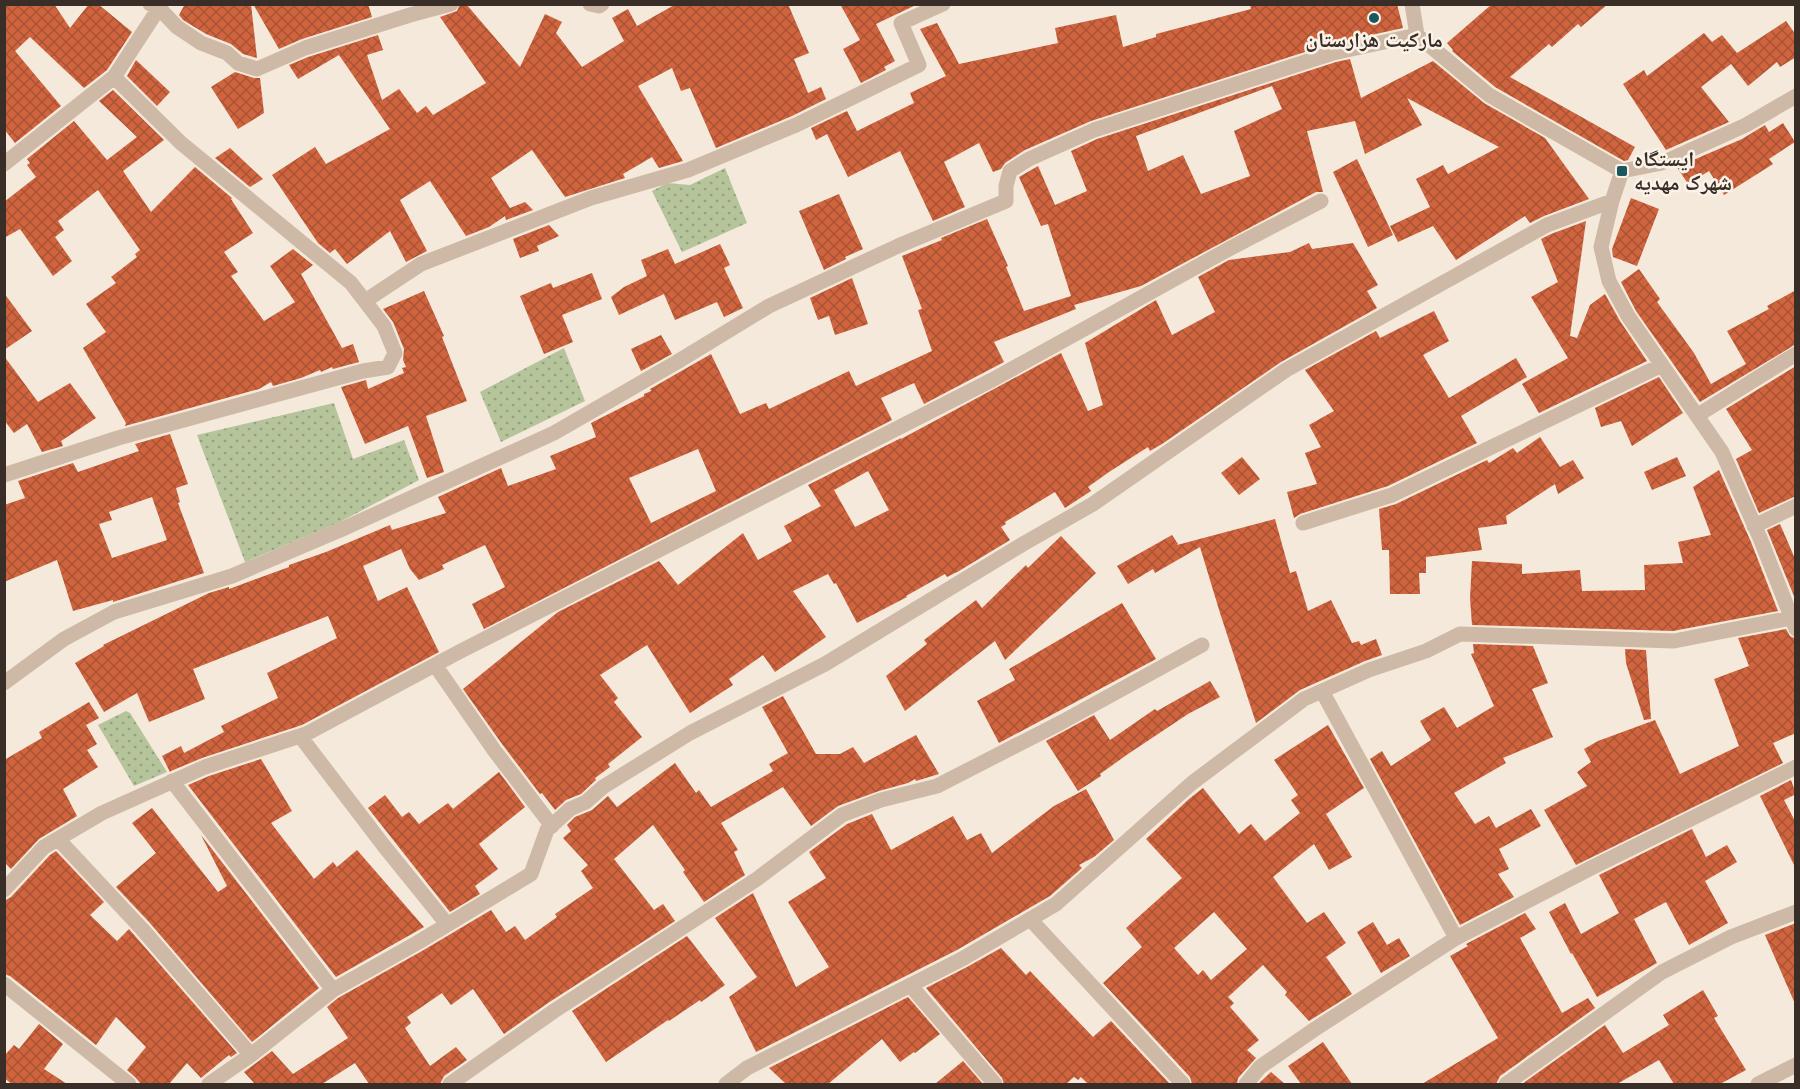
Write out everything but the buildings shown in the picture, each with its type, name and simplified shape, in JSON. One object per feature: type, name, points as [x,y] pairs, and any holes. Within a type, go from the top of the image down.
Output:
[{"type":"street","points":[[4,164],[114,77],[154,6],[177,27],[201,43],[227,53],[238,63],[258,69],[305,48],[452,4]]},
{"type":"street","points":[[591,4],[599,6],[602,4]]},
{"type":"street","points":[[365,302],[421,264],[591,198],[688,170],[796,124],[919,65],[901,23],[943,4]]},
{"type":"street","points":[[1412,4],[1417,35],[1489,95],[1622,171],[1662,163],[1746,125],[1796,96]]},
{"type":"street","points":[[4,683],[64,639],[117,610],[232,576],[347,527],[554,433],[769,306],[898,246],[1006,201],[1006,186],[1010,171],[1029,159],[1094,130],[1322,57],[1417,35]]},
{"type":"street","points":[[4,475],[118,438],[363,371],[388,367],[395,353],[384,326],[351,283],[180,143],[114,77]]},
{"type":"street","points":[[726,1084],[747,1068],[962,959],[1056,904],[1192,783],[1304,699],[1369,670],[1426,651],[1460,634],[1674,640],[1793,624],[1722,452],[1628,316],[1609,280],[1601,247],[1622,171]]},
{"type":"street","points":[[4,890],[44,847],[102,813],[205,767],[300,736],[992,380],[1321,201]]},
{"type":"street","points":[[208,1084],[251,1055],[333,990],[531,874],[547,830],[570,809],[586,802],[603,787],[690,733],[825,664],[1093,504],[1286,370],[1547,225],[1612,201]]},
{"type":"street","points":[[1698,416],[1796,354]]},
{"type":"street","points":[[1303,523],[1392,495],[1662,365]]},
{"type":"street","points":[[1754,526],[1796,506]]},
{"type":"street","points":[[450,1084],[554,1011],[757,879],[842,815],[881,800],[937,786],[1062,722],[1202,645]]},
{"type":"street","points":[[435,665],[471,719],[552,826]]},
{"type":"street","points":[[1322,691],[1456,938]]},
{"type":"street","points":[[300,736],[447,924]]},
{"type":"street","points":[[1246,1084],[1260,1067],[1306,1035],[1456,938],[1591,868],[1796,767]]},
{"type":"street","points":[[172,782],[333,990]]},
{"type":"street","points":[[58,839],[142,929],[251,1055]]},
{"type":"street","points":[[1506,1084],[1662,972],[1731,938],[1796,912]]},
{"type":"street","points":[[1030,919],[1183,1084]]},
{"type":"street","points":[[4,984],[129,1084]]},
{"type":"street","points":[[910,985],[995,1084]]},
{"type":"street","points":[[1758,1084],[1796,1065]]},
{"type":"green space","points":[[725,168],[747,223],[682,252],[652,191],[667,183],[690,185]]},
{"type":"green space","points":[[564,348],[585,401],[501,442],[480,392]]},
{"type":"green space","points":[[334,403],[353,459],[404,440],[419,480],[340,522],[245,562],[197,435]]},
{"type":"green space","points":[[126,711],[130,713],[167,772],[134,786],[98,725]]},
{"type":"place","name":"مارکیت هزارستان","points":[[1374,18]]},
{"type":"place","name":"ایستگاه شهرک مهدیه","points":[[1622,171]]}]
